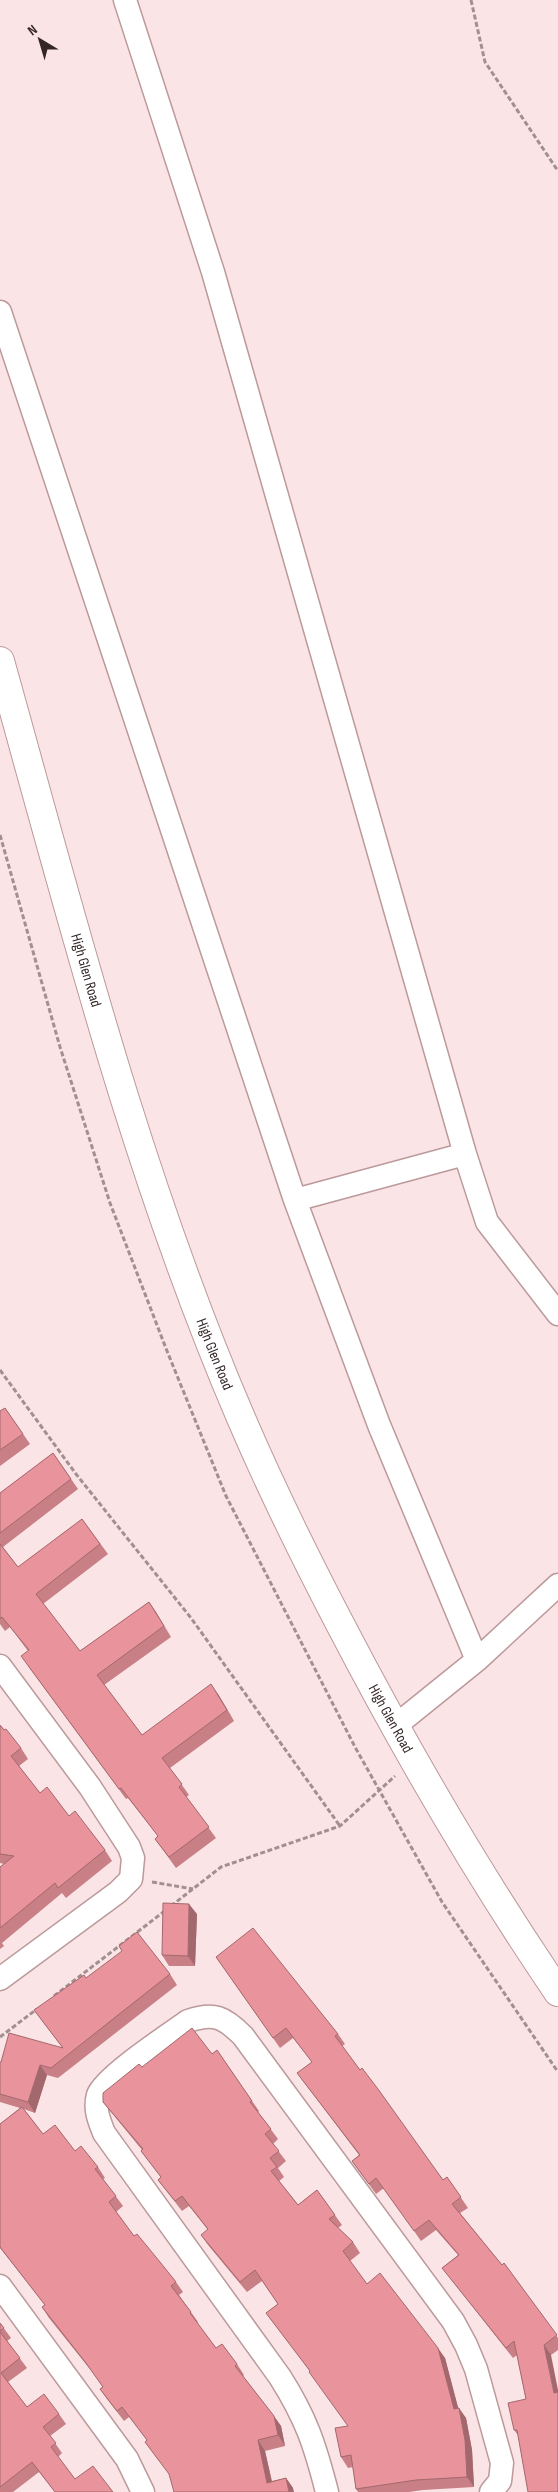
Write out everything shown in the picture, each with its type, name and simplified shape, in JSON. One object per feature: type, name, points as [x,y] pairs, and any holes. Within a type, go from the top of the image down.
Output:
[{"type":"main road","name":"High Glen Road","points":[[0,660],[106,1039],[152,1182],[239,1415],[284,1514],[394,1727],[502,1909],[558,1992]]},
{"type":"street","points":[[125,0],[214,272],[465,1154],[487,1222],[558,1314]]},
{"type":"street","points":[[0,312],[294,1200],[380,1425],[477,1660]]},
{"type":"street","points":[[294,1200],[465,1154]]},
{"type":"street","points":[[394,1727],[477,1660],[558,1585]]},
{"type":"street","points":[[0,1666],[90,1786],[129,1847],[133,1858],[131,1879],[118,1892],[0,1979]]},
{"type":"street","points":[[326,2492],[315,2444],[300,2409],[280,2377],[104,2133],[96,2114],[98,2094],[114,2075],[188,2021],[202,2016],[218,2016],[230,2023],[243,2036],[453,2322],[476,2369],[502,2463],[500,2481],[490,2492]]},
{"type":"street","points":[[0,2286],[127,2459],[143,2492]]},
{"type":"path","points":[[471,0],[485,62],[558,171]]},
{"type":"path","points":[[0,1370],[76,1474],[191,1618],[340,1826]]},
{"type":"path","points":[[46,2002],[221,1867],[340,1826],[413,1759]]},
{"type":"path","points":[[131,1879],[193,1889]]},
{"type":"path","points":[[499,1989],[558,2072]]},
{"type":"path","points":[[0,2038],[39,2008]]},
{"type":"building","points":[[5,1408],[23,1434],[0,1450],[0,1411]]},
{"type":"building","points":[[53,1453],[71,1479],[0,1533],[0,1493]]},
{"type":"building","points":[[82,1519],[100,1544],[36,1594],[80,1651],[149,1602],[164,1626],[97,1675],[142,1735],[211,1684],[227,1710],[162,1758],[182,1784],[179,1787],[209,1827],[169,1857],[155,1839],[158,1836],[121,1788],[119,1789],[21,1656],[29,1650],[2,1617],[0,1619],[0,1544],[18,1567]]},
{"type":"building","points":[[0,1725],[4,1730],[6,1729],[21,1748],[11,1756],[40,1793],[47,1787],[69,1816],[75,1811],[105,1850],[58,1888],[55,1883],[0,1928],[0,1867],[14,1856],[0,1854]]},
{"type":"building","points":[[163,1903],[189,1904],[188,1956],[162,1955]]},
{"type":"building","points":[[253,1928],[338,2034],[335,2036],[360,2070],[362,2068],[378,2089],[443,2180],[447,2177],[461,2197],[452,2204],[502,2265],[504,2263],[557,2335],[544,2345],[554,2393],[558,2392],[558,2492],[528,2492],[517,2430],[514,2430],[508,2403],[526,2399],[514,2341],[506,2348],[442,2268],[459,2255],[429,2220],[414,2231],[376,2178],[369,2184],[352,2161],[360,2155],[297,2073],[312,2062],[286,2028],[273,2038],[216,1957]]},
{"type":"building","points":[[137,1932],[170,1974],[51,2068],[40,2065],[28,2102],[0,2094],[0,2062],[9,2033],[63,2048],[34,2010],[84,1975],[86,1978],[122,1951],[119,1946]]},
{"type":"building","points":[[192,2028],[212,2054],[217,2050],[252,2101],[250,2102],[271,2129],[265,2134],[279,2151],[270,2158],[277,2167],[271,2171],[298,2205],[317,2190],[335,2215],[329,2219],[353,2242],[343,2251],[367,2284],[380,2273],[438,2348],[454,2409],[459,2408],[465,2440],[467,2477],[416,2480],[356,2489],[351,2455],[341,2457],[335,2428],[348,2426],[310,2371],[266,2313],[278,2304],[255,2270],[240,2282],[201,2235],[208,2229],[182,2196],[175,2201],[158,2180],[161,2177],[141,2151],[143,2149],[103,2102],[103,2093],[139,2064],[142,2067]]},
{"type":"building","points":[[22,2107],[43,2134],[55,2125],[75,2151],[81,2146],[98,2167],[95,2169],[116,2196],[109,2202],[134,2236],[137,2234],[176,2282],[171,2286],[216,2348],[222,2344],[237,2364],[235,2366],[274,2416],[278,2435],[258,2440],[267,2483],[286,2478],[289,2492],[174,2492],[169,2474],[145,2442],[147,2440],[122,2407],[117,2411],[100,2389],[103,2387],[42,2307],[45,2305],[0,2247],[0,2124]]},
{"type":"building","points":[[0,2323],[4,2328],[0,2331]]},
{"type":"building","points":[[0,2332],[20,2358],[1,2373],[27,2407],[44,2394],[59,2414],[43,2427],[56,2443],[51,2447],[75,2479],[93,2466],[113,2492],[55,2492],[32,2462],[0,2487]]}]
